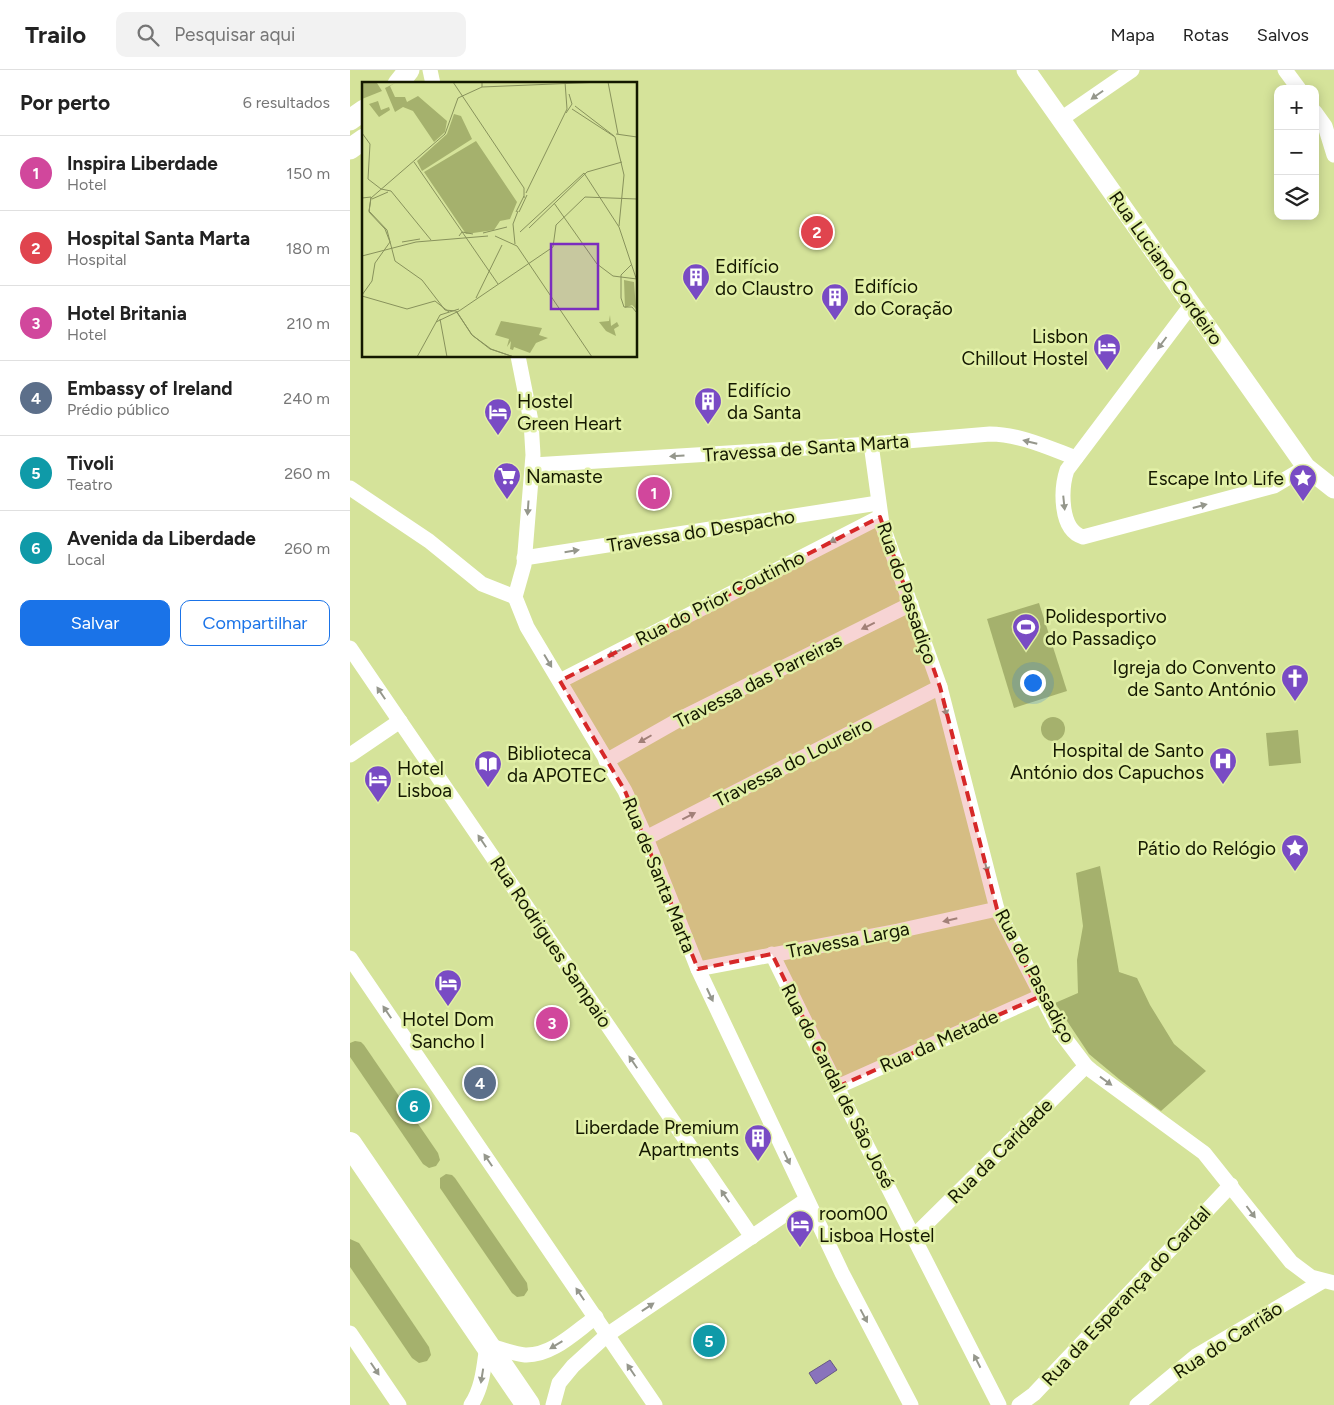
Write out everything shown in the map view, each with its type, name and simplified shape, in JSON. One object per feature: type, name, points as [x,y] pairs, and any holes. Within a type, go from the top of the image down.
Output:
[{"type":"main road","points":[[400,82],[409,70]]},
{"type":"main road","points":[[350,120],[362,111]]},
{"type":"main road","points":[[350,148],[362,140]]},
{"type":"main road","points":[[350,1144],[528,1405]]},
{"type":"street","name":"Rua Luciano Cordeiro","points":[[1026,70],[1306,467],[1334,489]]},
{"type":"street","points":[[1061,120],[1132,70]]},
{"type":"street","points":[[1285,70],[1296,85]]},
{"type":"street","points":[[1319,118],[1324,126],[1334,155]]},
{"type":"street","points":[[1192,304],[1067,470],[1063,492],[1068,525],[1076,534],[1083,537],[1274,486],[1306,467]]},
{"type":"street","points":[[350,488],[430,541],[482,584],[515,597],[524,558],[530,470],[532,465],[531,421],[518,358]]},
{"type":"street","name":"Travessa de Santa Marta","points":[[532,465],[999,434],[1045,446],[1076,458]]},
{"type":"street","name":"Rua do Passadiço","points":[[871,444],[879,510],[886,537],[940,687],[997,909],[1061,1033],[1086,1066],[1204,1153],[1231,1185],[1286,1258],[1304,1272],[1329,1282]]},
{"type":"street","name":"Travessa do Despacho","points":[[524,558],[879,510]]},
{"type":"street","name":"Rua do Prior Coutinho","points":[[560,681],[879,510]]},
{"type":"street","name":"Rua de Santa Marta","points":[[515,597],[527,627],[625,792],[646,838],[698,970],[806,1200],[911,1405]]},
{"type":"street","name":"Travessa das Parreiras","points":[[606,762],[680,719],[911,604]]},
{"type":"street","name":"Rua Rodrigues Sampaio","points":[[350,648],[752,1236]]},
{"type":"street","name":"Travessa do Loureiro","points":[[646,838],[940,687]]},
{"type":"street","points":[[350,755],[400,721]]},
{"type":"street","name":"Travessa Larga","points":[[698,970],[772,954],[898,931],[997,909]]},
{"type":"street","name":"Rua do Cardal de São José","points":[[772,954],[837,1087],[1000,1405]]},
{"type":"street","points":[[350,958],[656,1405]]},
{"type":"street","name":"Rua da Metade","points":[[837,1087],[1041,996]]},
{"type":"street","name":"Rua da Caridade","points":[[914,1236],[1086,1066]]},
{"type":"street","name":"Rua da Esperança do Cardal","points":[[1020,1405],[1034,1394],[1060,1367],[1231,1185]]},
{"type":"street","points":[[553,1405],[559,1383],[573,1366],[608,1335],[806,1200]]},
{"type":"street","name":"Rua do Carrião","points":[[1137,1405],[1196,1356],[1329,1282]]},
{"type":"street","points":[[471,1405],[477,1396],[480,1386],[487,1345],[524,1355],[538,1353],[552,1349],[596,1317]]},
{"type":"street","points":[[350,1333],[399,1405]]},
{"type":"highlighted area","points":[[880,517],[940,687],[997,909],[1041,996],[837,1087],[772,954],[698,969],[625,791],[560,681]]},
{"type":"green space","name":"Polidesportivo do Passadiço","points":[[1039,603],[1067,691],[1014,708],[987,619]]},
{"type":"green space","points":[[1053,717],[1062,720],[1065,729],[1062,738],[1053,741],[1044,738],[1041,729],[1044,720]]},
{"type":"green space","points":[[1298,730],[1301,763],[1269,766],[1266,733]]},
{"type":"green space","points":[[1100,866],[1119,972],[1137,978],[1150,1005],[1174,1044],[1206,1071],[1161,1111],[1089,1054],[1055,1003],[1078,993],[1077,960],[1083,926],[1076,873]]},
{"type":"green space","points":[[355,1041],[361,1042],[364,1045],[438,1153],[440,1160],[436,1166],[429,1168],[423,1164],[350,1057],[350,1043]]},
{"type":"green space","points":[[446,1174],[452,1175],[455,1178],[527,1283],[528,1290],[524,1296],[517,1297],[512,1293],[440,1188],[440,1178]]},
{"type":"green space","points":[[350,1239],[359,1243],[429,1347],[431,1355],[427,1361],[419,1363],[412,1358],[350,1267]]},
{"type":"shaded area","points":[[830,1360],[837,1370],[816,1384],[809,1373]]},
{"type":"place","name":"Hospital Santa Marta","points":[[817,232]]},
{"type":"place","name":"Edifício do Claustro","points":[[696,301]]},
{"type":"place","name":"Edifício do Coração","points":[[835,321]]},
{"type":"place","name":"Lisbon Chillout Hostel","points":[[1107,371]]},
{"type":"place","name":"Edifício da Santa","points":[[708,425]]},
{"type":"place","name":"Hostel Green Heart","points":[[498,436]]},
{"type":"place","name":"Inspira Liberdade","points":[[654,493]]},
{"type":"place","name":"Namaste","points":[[507,500]]},
{"type":"place","name":"Escape Into Life","points":[[1303,502]]},
{"type":"place","name":"Polidesportivo do Passadiço","points":[[1026,651]]},
{"type":"place","name":"Igreja do Convento de Santo António","points":[[1295,702]]},
{"type":"place","name":"Hospital de Santo António dos Capuchos","points":[[1223,785]]},
{"type":"place","name":"Biblioteca da APOTEC","points":[[488,788]]},
{"type":"place","name":"Hotel Lisboa","points":[[378,803]]},
{"type":"place","name":"Pátio do Relógio","points":[[1295,872]]},
{"type":"place","name":"Hotel Dom Sancho I","points":[[448,1007]]},
{"type":"place","name":"Hotel Britania","points":[[552,1023]]},
{"type":"place","name":"Embassy of Ireland","points":[[480,1083]]},
{"type":"place","name":"Avenida da Liberdade","points":[[414,1106]]},
{"type":"place","name":"Liberdade Premium Apartments","points":[[758,1162]]},
{"type":"place","name":"room00 Lisboa Hostel","points":[[800,1248]]},
{"type":"place","name":"Tivoli","points":[[709,1341]]}]
